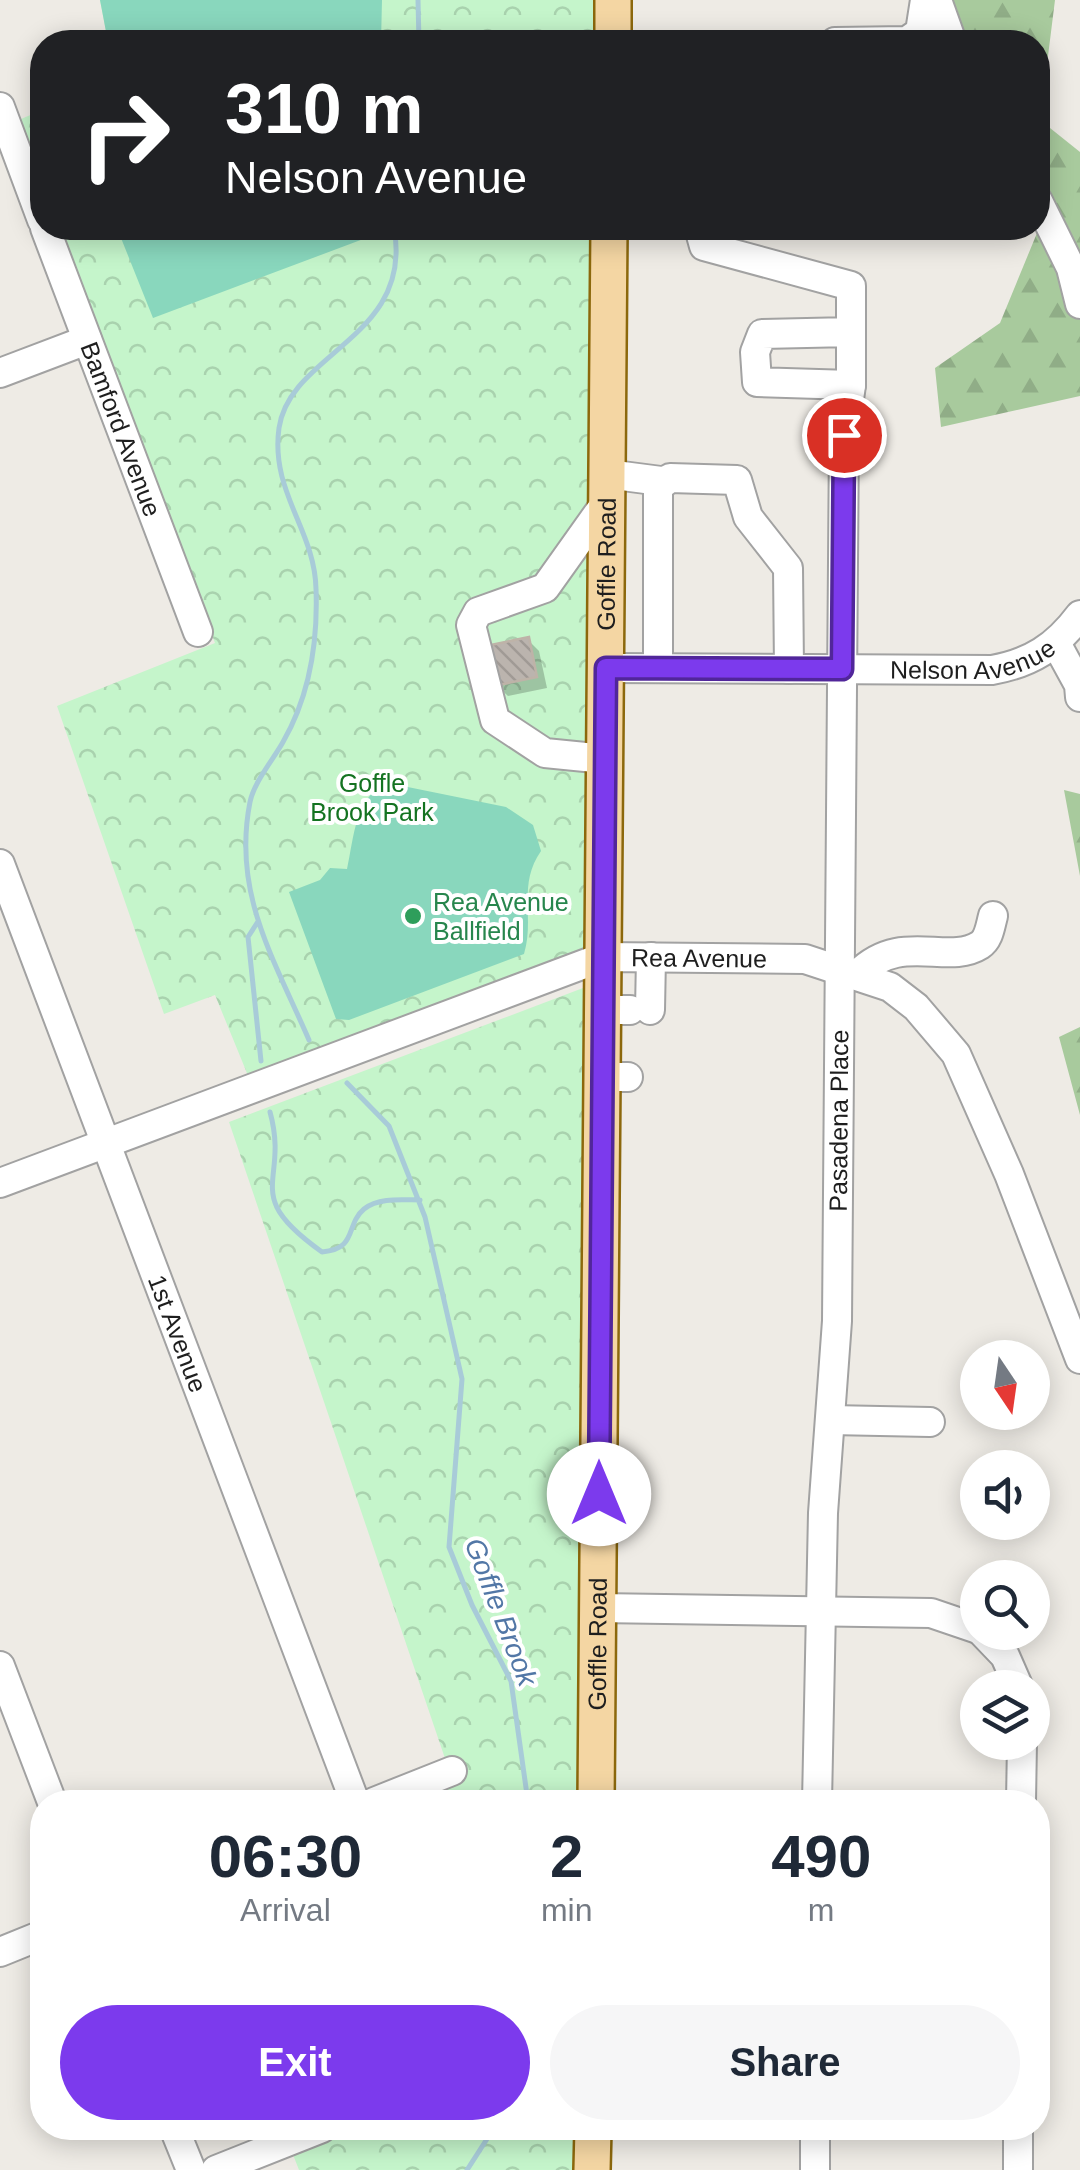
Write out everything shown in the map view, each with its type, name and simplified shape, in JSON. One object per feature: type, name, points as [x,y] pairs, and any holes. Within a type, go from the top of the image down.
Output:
[{"type":"main road","points":[[612,30],[613,0]]},
{"type":"main road","name":"Goffle Road","points":[[596,1790],[615,1077],[628,1010],[603,957],[610,240]]},
{"type":"main road","points":[[592,2170],[593,2140]]},
{"type":"street","points":[[920,30],[926,0]]},
{"type":"street","points":[[937,0],[948,30]]},
{"type":"street","points":[[0,107],[30,188]]},
{"type":"street","points":[[1050,225],[1071,268],[1080,304]]},
{"type":"street","name":"Bamford Avenue","points":[[50,240],[198,632]]},
{"type":"street","name":"Pasadena Place","points":[[702,240],[704,246],[851,286],[850,385],[844,435],[842,669],[849,970],[818,1790]]},
{"type":"street","points":[[850,385],[757,382],[754,352],[762,334],[851,332]]},
{"type":"street","points":[[0,373],[88,340]]},
{"type":"street","points":[[604,759],[545,753],[508,731],[491,714],[477,662],[472,618],[478,612],[545,588],[607,488],[661,481],[736,480],[748,517],[788,568],[789,669]]},
{"type":"street","points":[[658,668],[661,481]]},
{"type":"street","name":"Nelson Avenue","points":[[606,668],[992,670],[1029,661],[1056,643],[1080,615]]},
{"type":"street","points":[[1056,643],[1079,685],[1080,697]]},
{"type":"street","name":"1st Avenue","points":[[0,864],[350,1790]]},
{"type":"street","points":[[849,970],[884,954],[976,947],[988,936],[992,916]]},
{"type":"street","name":"Rea Avenue","points":[[0,1184],[603,957],[805,959],[849,970],[890,987],[916,1007],[956,1054],[1009,1174],[1080,1359]]},
{"type":"street","points":[[628,1010],[651,957]]},
{"type":"street","points":[[830,1420],[930,1422]]},
{"type":"street","points":[[598,1608],[931,1612],[960,1623]]},
{"type":"street","points":[[0,1666],[47,1790]]},
{"type":"street","points":[[1021,1790],[1022,1760]]},
{"type":"street","points":[[404,1790],[452,1771]]},
{"type":"street","points":[[0,1952],[30,1940]]},
{"type":"street","points":[[179,2140],[190,2170]]},
{"type":"street","points":[[216,2170],[292,2140]]},
{"type":"street","points":[[815,2170],[816,2140]]},
{"type":"street","points":[[1018,2140],[1018,2170]]},
{"type":"green space","points":[[100,0],[600,0],[600,30],[106,30]]},
{"type":"green space","points":[[100,0],[382,0],[381,30],[106,30]]},
{"type":"green space","points":[[935,0],[1055,0],[1050,40],[1050,30],[935,30],[939,12]]},
{"type":"green space","points":[[30,115],[30,145],[21,119]]},
{"type":"green space","points":[[1050,128],[1080,152],[1080,396],[941,427],[935,368],[1000,323],[1034,240],[1050,240]]},
{"type":"green space","name":"Goffle Brook Park","points":[[64,240],[597,240],[589,947],[249,1078],[215,995],[164,1014],[57,706],[215,643]]},
{"type":"green space","points":[[122,240],[361,240],[153,318]]},
{"type":"green space","name":"Rea Avenue Ballfield","points":[[388,783],[506,807],[533,825],[541,851],[530,876],[527,941],[524,954],[349,1020],[336,1019],[289,892],[320,880],[330,868],[347,869],[362,807],[377,789]]},
{"type":"green space","points":[[1064,790],[1080,794],[1080,876]]},
{"type":"green space","points":[[583,988],[580,1790],[432,1790],[453,1782],[229,1122]]},
{"type":"green space","points":[[1080,1027],[1080,1115],[1059,1037]]},
{"type":"green space","points":[[322,2140],[579,2140],[578,2170],[299,2170],[292,2152]]},
{"type":"building","points":[[529,637],[537,677],[494,686],[486,646]]},
{"type":"waterway","name":"Goffle Brook","points":[[418,0],[419,30]]},
{"type":"waterway","name":"Goffle Brook","points":[[309,1040],[260,925],[247,866],[246,835],[252,794],[300,706],[315,629],[314,568],[286,492],[278,451],[279,428],[288,402],[304,380],[369,320],[386,295],[395,265],[394,240]]},
{"type":"waterway","name":"Goffle Brook","points":[[257,923],[248,937],[261,1061]]},
{"type":"waterway","name":"Goffle Brook","points":[[347,1083],[389,1126],[425,1217],[462,1379],[449,1547],[472,1605],[511,1681],[526,1790]]},
{"type":"waterway","name":"Goffle Brook","points":[[270,1112],[275,1136],[274,1201],[297,1232],[322,1252],[341,1246],[358,1215],[370,1205],[420,1200]]},
{"type":"waterway","name":"Goffle Brook","points":[[467,2170],[486,2140]]},
{"type":"place","name":"Rea Avenue Ballfield","points":[[413,916]]},
{"type":"route","points":[[599,1494],[606,668],[842,669],[844,435]]}]
